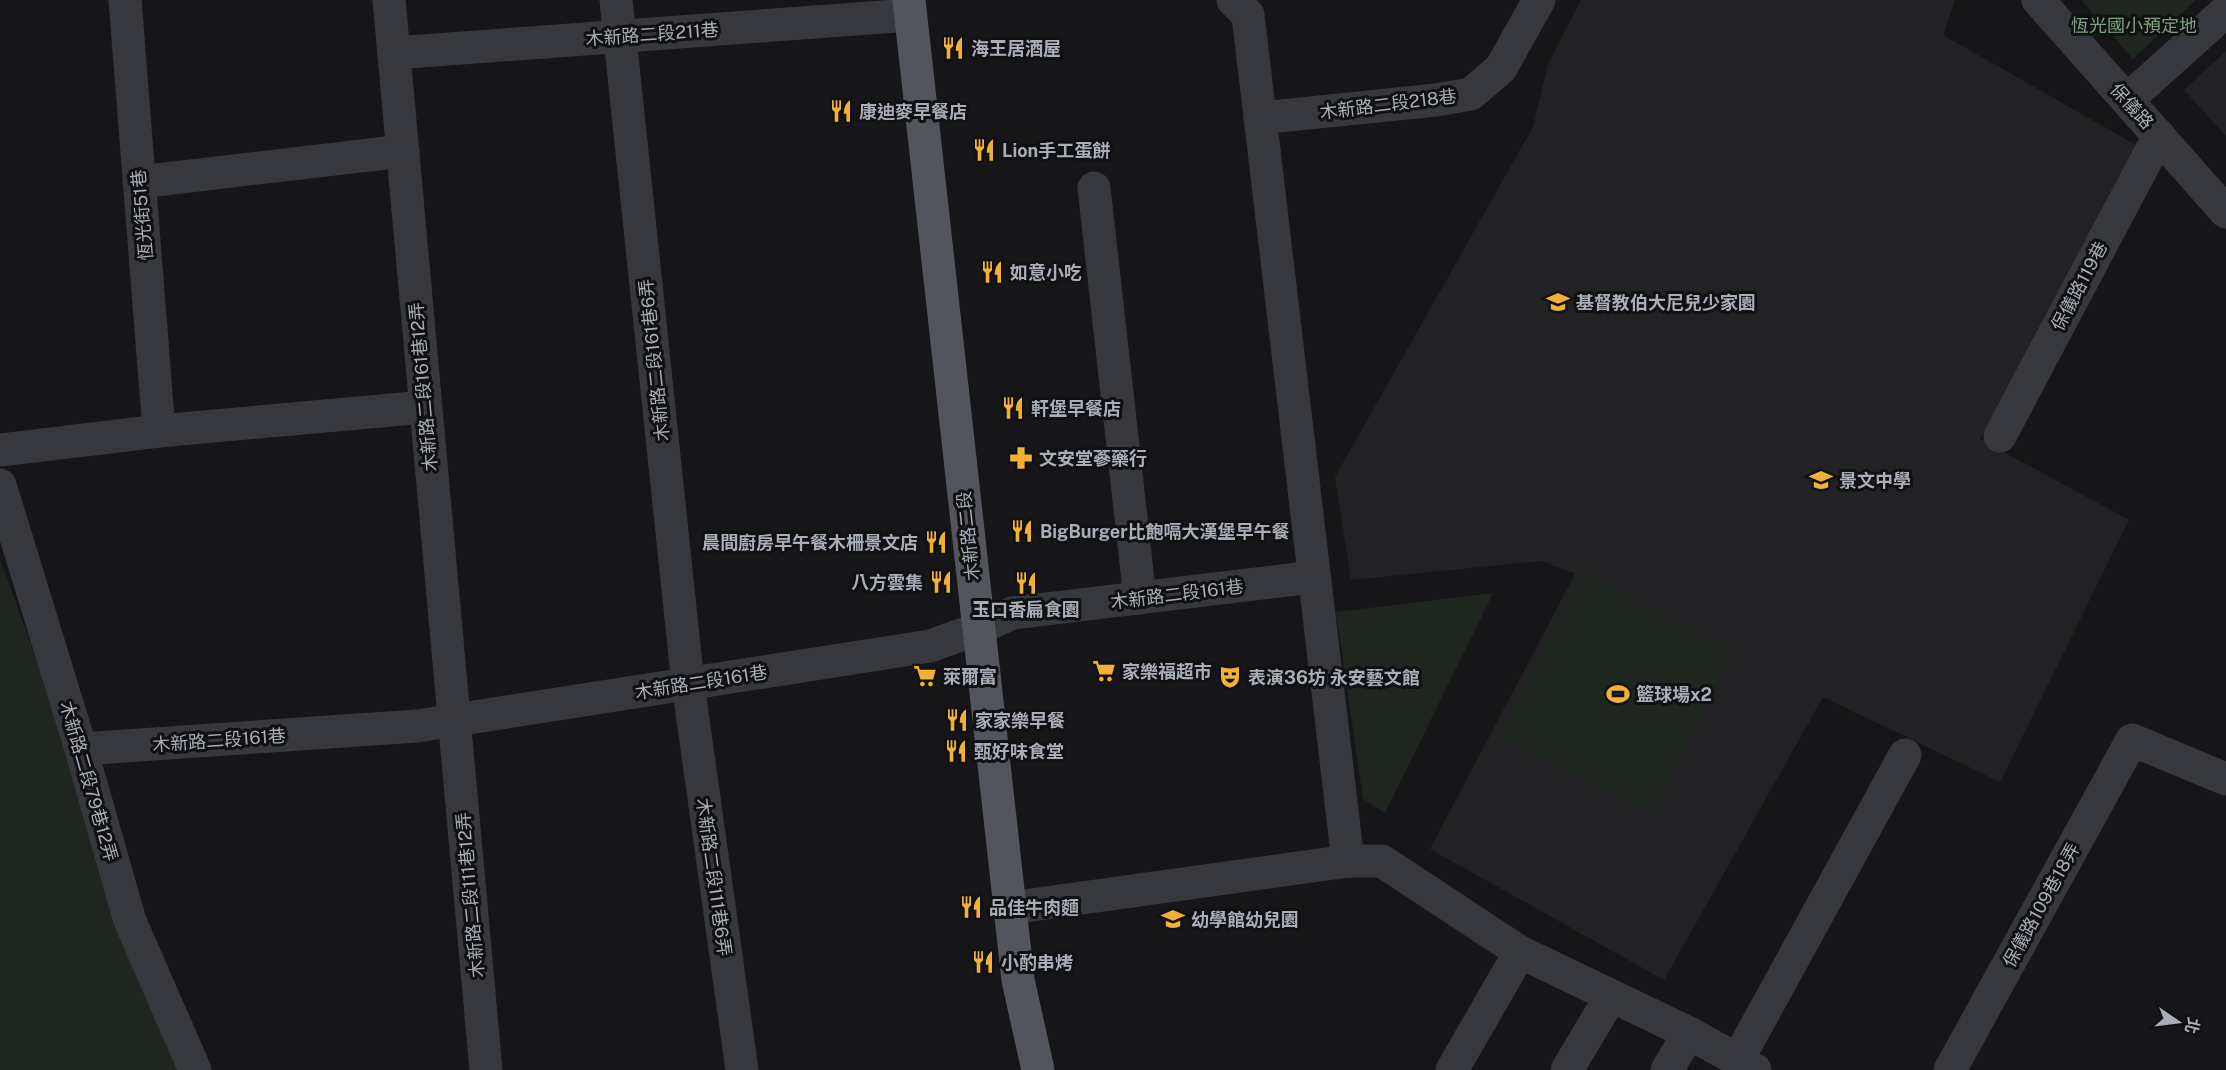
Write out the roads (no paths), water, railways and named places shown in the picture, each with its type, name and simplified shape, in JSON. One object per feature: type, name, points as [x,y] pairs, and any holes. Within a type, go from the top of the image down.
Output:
[{"type":"main road","name":"木新路二段","points":[[909,7],[1018,980],[1038,1070]]},
{"type":"street","name":"恆光街51巷","points":[[125,0],[159,430]]},
{"type":"street","name":"木新路二段161巷12弄","points":[[389,0],[454,720]]},
{"type":"street","name":"木新路二段161巷6弄","points":[[616,0],[688,684]]},
{"type":"street","points":[[1233,0],[1248,15],[1348,861]]},
{"type":"street","name":"木新路二段218巷","points":[[1260,118],[1471,94],[1501,68],[1539,0]]},
{"type":"street","name":"保儀路","points":[[2038,0],[2226,212]]},
{"type":"street","name":"木新路二段211巷","points":[[394,53],[621,36],[909,7]]},
{"type":"street","points":[[2127,100],[2226,11]]},
{"type":"street","name":"保儀路119巷","points":[[2000,435],[2159,136]]},
{"type":"street","points":[[139,182],[403,152]]},
{"type":"street","points":[[1094,188],[1140,598]]},
{"type":"street","points":[[0,450],[159,430],[425,408]]},
{"type":"street","name":"木新路二段79巷12弄","points":[[0,485],[81,749],[130,921],[195,1070]]},
{"type":"street","name":"木新路二段161巷","points":[[81,749],[417,726],[930,646],[978,629],[1012,613],[1314,577]]},
{"type":"street","name":"木新路二段111巷6弄","points":[[688,684],[742,1070]]},
{"type":"street","name":"木新路二段111巷12弄","points":[[454,720],[486,1070]]},
{"type":"street","name":"保儀路109巷18弄","points":[[1950,1070],[2132,740],[2226,779]]},
{"type":"street","points":[[1010,908],[1348,861],[1382,861],[1520,952],[1689,1033],[1746,1065],[1905,755]]},
{"type":"street","points":[[1452,1070],[1520,952]]},
{"type":"street","points":[[1568,1070],[1611,996]]},
{"type":"street","points":[[1667,1070],[1689,1033]]},
{"type":"place","name":"海王居酒屋","points":[[953,48]]},
{"type":"place","name":"康迪麥早餐店","points":[[841,111]]},
{"type":"place","name":"Lion手工蛋餅","points":[[984,150]]},
{"type":"place","name":"如意小吃","points":[[992,272]]},
{"type":"place","name":"基督教伯大尼兒少家園","points":[[1558,302]]},
{"type":"place","name":"軒堡早餐店","points":[[1013,408]]},
{"type":"place","name":"文安堂蔘藥行","points":[[1021,458]]},
{"type":"place","name":"景文中學","points":[[1821,480]]},
{"type":"place","name":"BigBurger比飽嗝大漢堡早午餐","points":[[1022,531]]},
{"type":"place","name":"晨間廚房早午餐木柵景文店","points":[[936,542]]},
{"type":"place","name":"八方雲集","points":[[941,582]]},
{"type":"place","name":"玉口香扁食園","points":[[1026,583]]},
{"type":"place","name":"家樂福超市","points":[[1104,671]]},
{"type":"place","name":"萊爾富","points":[[925,676]]},
{"type":"place","name":"表演36坊 永安藝文館","points":[[1230,677]]},
{"type":"place","name":"籃球場x2","points":[[1618,694]]},
{"type":"place","name":"家家樂早餐","points":[[957,720]]},
{"type":"place","name":"甄好味食堂","points":[[956,751]]},
{"type":"place","name":"品佳牛肉麵","points":[[971,907]]},
{"type":"place","name":"幼學館幼兒園","points":[[1173,919]]},
{"type":"place","name":"小酌串烤","points":[[983,962]]},
{"type":"park label","name":"恆光國小預定地","points":[[2134,25]]}]
